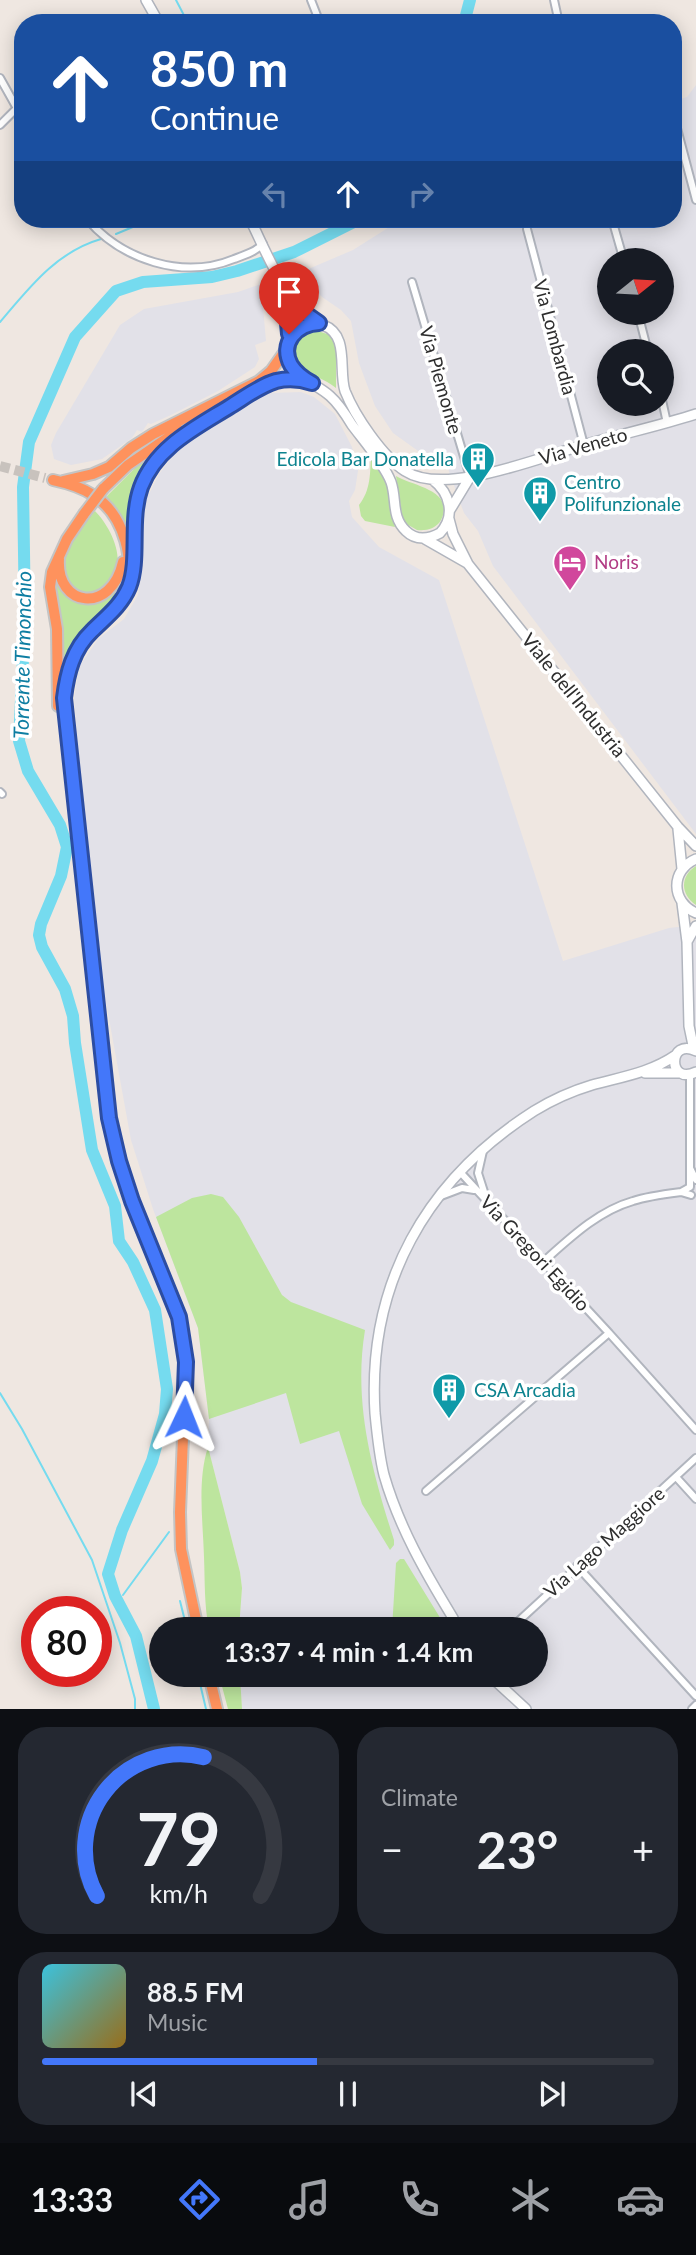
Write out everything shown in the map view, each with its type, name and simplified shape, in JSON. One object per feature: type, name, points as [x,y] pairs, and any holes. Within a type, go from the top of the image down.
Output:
[{"type":"highway","points":[[195,1617],[181,1549],[186,1362],[183,1340],[172,1296],[132,1201],[109,1118],[65,718],[66,684],[75,654],[91,631],[103,622],[123,598],[129,587],[133,569],[135,507],[150,468],[174,442],[261,384],[288,343]]},
{"type":"highway","points":[[53,480],[93,474],[109,467],[153,434],[261,384],[288,379],[312,383]]},
{"type":"highway","points":[[72,785],[65,756],[58,700],[57,629],[50,587],[59,553],[103,489],[128,465],[150,449],[261,384]]},
{"type":"highway","points":[[53,480],[84,496],[108,518],[116,534],[123,562],[120,590],[103,622]]},
{"type":"highway","points":[[53,480],[75,485],[96,496],[113,515],[122,531],[129,559],[129,574],[123,598]]},
{"type":"highway","points":[[59,553],[60,575],[66,587],[84,599],[98,598],[107,593],[119,577],[123,562]]},
{"type":"highway","points":[[212,1687],[217,1709]]},
{"type":"main road","name":"Viale dell'Industria","points":[[255,228],[285,290],[302,311],[332,331],[339,341],[345,389],[374,439],[405,471],[433,480],[444,492],[453,534],[468,564],[696,846]]},
{"type":"main road","name":"Viale dell'Industria","points":[[285,290],[291,365],[338,405],[387,474],[392,487],[395,513],[408,533],[425,539],[468,564]]},
{"type":"main road","points":[[288,343],[304,326],[319,323]]},
{"type":"main road","name":"Via Veneto","points":[[433,480],[470,477],[508,468],[696,414]]},
{"type":"main road","points":[[425,539],[440,533],[470,477]]},
{"type":"main road","points":[[678,827],[682,869],[677,882],[678,897],[696,913]]},
{"type":"main road","points":[[682,869],[696,859]]},
{"type":"main road","points":[[640,1073],[679,1052],[695,1051],[689,1026],[687,942],[682,903]]},
{"type":"main road","points":[[687,942],[696,926]]},
{"type":"main road","points":[[689,1026],[674,1063],[691,1073]]},
{"type":"main road","points":[[452,1617],[409,1542],[384,1476],[377,1442],[374,1385],[377,1336],[403,1252],[414,1233],[461,1172],[518,1122],[559,1097],[593,1084],[640,1073],[691,1073]]},
{"type":"main road","points":[[503,1687],[526,1709]]},
{"type":"street","points":[[0,78],[14,105]]},
{"type":"street","points":[[0,125],[14,111]]},
{"type":"street","points":[[682,147],[696,200]]},
{"type":"street","points":[[96,228],[119,247],[152,262],[176,267],[200,268],[217,265],[264,246]]},
{"type":"street","points":[[615,228],[620,248]]},
{"type":"street","name":"Via Lombardia","points":[[527,229],[584,445]]},
{"type":"street","name":"Via Piemonte","points":[[412,282],[470,477]]},
{"type":"street","points":[[665,416],[667,423]]},
{"type":"street","points":[[681,1192],[693,1196],[694,1183],[690,1168],[691,1073]]},
{"type":"street","points":[[483,1150],[478,1181],[488,1202]]},
{"type":"street","name":"Via Gregori Egidio","points":[[461,1172],[696,1430]]},
{"type":"street","points":[[543,1262],[574,1234],[614,1208],[632,1201],[681,1192],[694,1183]]},
{"type":"street","points":[[441,1196],[462,1188],[476,1190]]},
{"type":"street","points":[[426,1492],[609,1333]]},
{"type":"street","name":"Via Lago Maggiore","points":[[523,1617],[696,1458]]},
{"type":"street","points":[[676,1477],[696,1499]]},
{"type":"street","points":[[577,1566],[696,1696]]},
{"type":"street","points":[[692,1709],[696,1705]]},
{"type":"shaded area","points":[[696,85],[696,834],[493,566],[478,531],[464,513],[446,463],[428,458],[393,433],[375,406],[359,363],[351,321],[299,273],[353,250],[388,228],[682,228],[682,99],[687,97]]},
{"type":"shaded area","points":[[261,284],[265,293],[263,307],[266,341],[255,345],[259,359],[255,367],[218,391],[171,415],[148,423],[142,432],[137,430],[132,438],[102,459],[71,465],[54,459],[51,445],[56,433],[120,325],[144,309],[238,292]]},
{"type":"shaded area","points":[[301,392],[314,397],[335,414],[352,447],[358,471],[355,490],[349,501],[352,517],[379,547],[439,580],[563,961],[669,928],[696,925],[696,1709],[242,1709],[241,1687],[548,1687],[548,1617],[240,1617],[240,1572],[208,1447],[209,1419],[198,1328],[153,1209],[131,1140],[96,947],[74,699],[79,667],[98,639],[124,619],[138,595],[143,564],[143,523],[147,498],[159,474],[179,448],[196,434],[232,415],[245,404],[270,393]]},
{"type":"green space","points":[[315,330],[330,335],[336,342],[336,388],[305,370],[294,358],[296,341]]},
{"type":"green space","points":[[159,450],[132,503],[128,529],[119,513],[105,498],[135,468]]},
{"type":"green space","points":[[371,455],[387,482],[395,527],[365,521],[361,516],[359,505],[368,487]]},
{"type":"green space","points":[[396,476],[430,490],[443,502],[444,510],[436,526],[417,530],[403,522]]},
{"type":"green space","points":[[95,511],[111,534],[118,562],[111,582],[94,595],[75,590],[68,579],[64,561],[71,543]]},
{"type":"green space","points":[[55,576],[81,602],[97,602],[116,592],[77,642],[62,673],[54,597]]},
{"type":"green space","points":[[696,866],[696,905],[687,896],[684,885],[687,875]]},
{"type":"green space","points":[[211,1194],[223,1197],[239,1217],[282,1295],[291,1302],[365,1330],[361,1384],[363,1410],[378,1488],[394,1540],[390,1550],[362,1504],[339,1431],[300,1444],[286,1393],[209,1419],[198,1328],[156,1217],[192,1198]]},
{"type":"green space","points":[[208,1447],[240,1572],[240,1617],[207,1617],[202,1502]]},
{"type":"green space","points":[[404,1559],[440,1617],[393,1617],[396,1563]]},
{"type":"green space","points":[[222,1687],[241,1687],[242,1709],[228,1709]]},
{"type":"waterway","points":[[176,0],[183,14]]},
{"type":"waterway","name":"Torrente Timonchio","points":[[466,14],[470,0]]},
{"type":"waterway","points":[[116,234],[130,228]]},
{"type":"waterway","name":"Torrente Timonchio","points":[[154,1709],[136,1636],[115,1596],[108,1574],[122,1530],[152,1461],[165,1414],[167,1389],[155,1310],[133,1262],[119,1241],[115,1206],[92,1150],[73,1016],[65,989],[42,947],[39,935],[61,876],[67,847],[60,825],[28,771],[19,741],[25,618],[23,487],[29,442],[75,337],[116,291],[143,282],[212,277],[237,271],[294,252],[342,228]]},
{"type":"waterway","points":[[0,322],[33,284],[57,262],[101,239]]},
{"type":"waterway","points":[[0,1393],[92,1560],[120,1643],[135,1699],[135,1709]]},
{"type":"waterway","points":[[123,1595],[169,1532]]},
{"type":"waterway","points":[[180,1601],[184,1617]]},
{"type":"waterway","points":[[201,1687],[206,1709]]},
{"type":"tunnel","points":[[0,466],[45,478]]},
{"type":"place","name":"Edicola Bar Donatella","points":[[478,489]]},
{"type":"place","name":"Centro Polifunzionale","points":[[540,523]]},
{"type":"place","name":"Noris","points":[[570,592]]},
{"type":"place","name":"CSA Arcadia","points":[[449,1420]]},
{"type":"route","points":[[184,1417],[186,1362],[179,1317],[132,1201],[109,1118],[64,698],[69,668],[75,654],[91,631],[118,606],[129,587],[133,569],[135,507],[150,468],[174,442],[262,386],[288,379],[312,383],[291,365],[288,347],[289,340],[300,328],[319,323],[302,311],[285,290],[289,334]]}]
